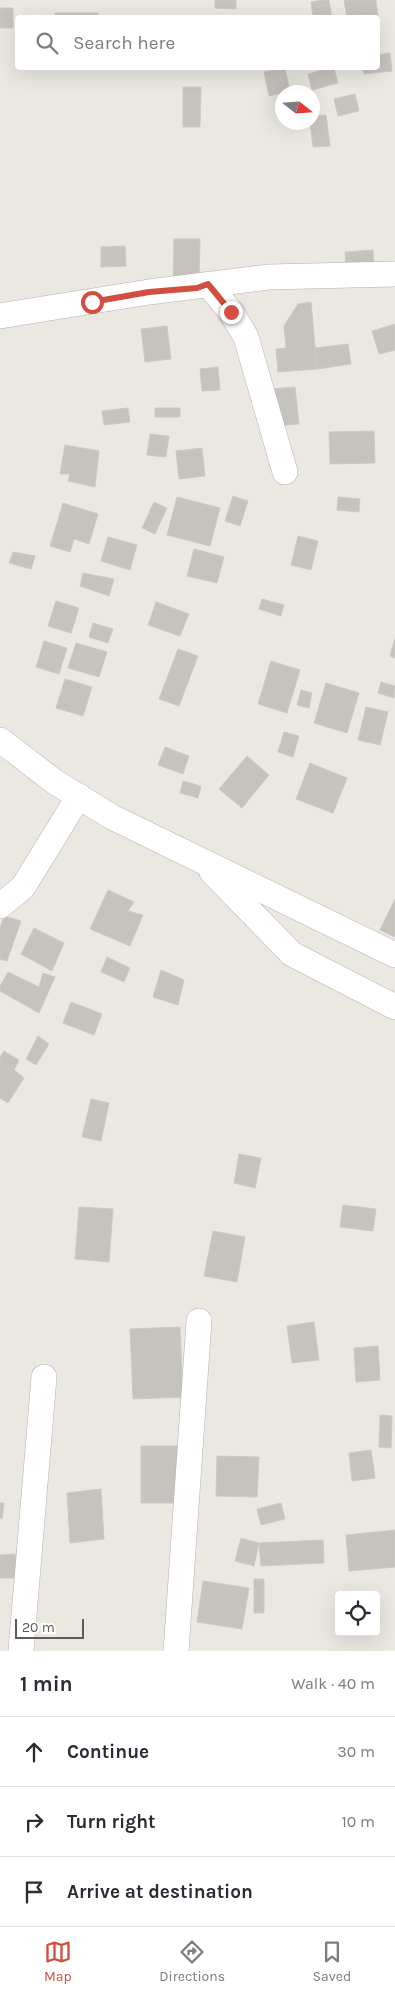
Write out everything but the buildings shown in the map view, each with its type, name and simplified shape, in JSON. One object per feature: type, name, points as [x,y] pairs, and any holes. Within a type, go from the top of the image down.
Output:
[{"type":"street","points":[[0,316],[149,292],[197,288],[208,284],[278,277],[395,274]]},
{"type":"street","points":[[208,284],[231,312],[246,337],[285,472]]},
{"type":"street","points":[[0,740],[55,782],[112,817],[395,955]]},
{"type":"street","points":[[0,906],[23,887],[79,796]]},
{"type":"street","points":[[199,858],[292,954],[395,1006]]},
{"type":"street","points":[[176,1651],[199,1321]]},
{"type":"street","points":[[21,1651],[44,1377]]},
{"type":"route","points":[[92,302],[149,292],[197,288],[208,284],[231,312]]}]
